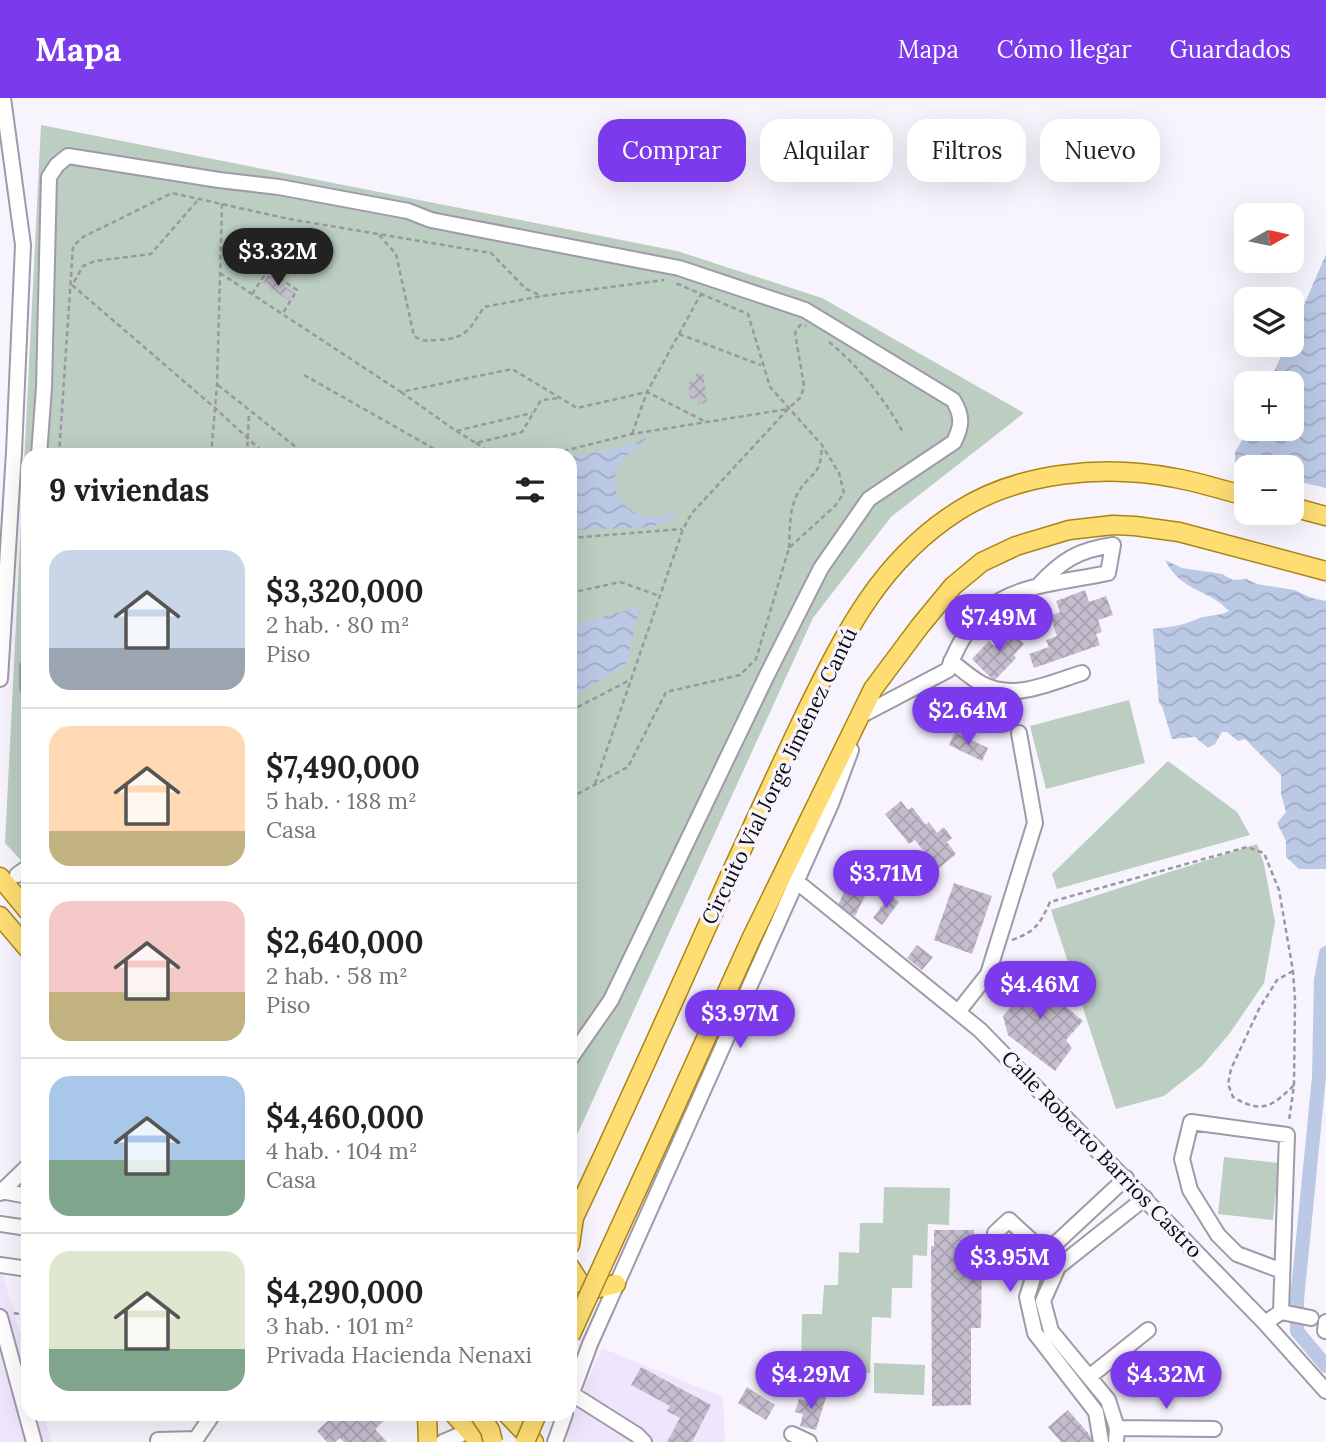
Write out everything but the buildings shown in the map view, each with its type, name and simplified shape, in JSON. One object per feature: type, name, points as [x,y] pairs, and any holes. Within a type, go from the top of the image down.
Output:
[{"type":"main road","name":"Circuito Vial Jorge Jiménez Cantú","points":[[577,1211],[789,747],[843,636],[887,573],[916,544],[958,511],[998,491],[1035,481],[1073,474],[1124,472],[1176,478],[1234,493]]},
{"type":"main road","points":[[1304,510],[1326,516]]},
{"type":"main road","points":[[577,1321],[751,939],[873,689],[919,626],[953,586],[990,558],[1016,546],[1051,534],[1113,525],[1157,528],[1326,571]]},
{"type":"main road","points":[[15,873],[21,891]]},
{"type":"main road","points":[[0,916],[21,941]]},
{"type":"main road","points":[[577,1278],[580,1283],[599,1288],[616,1284]]},
{"type":"main road","points":[[427,1421],[428,1442]]},
{"type":"main road","points":[[459,1421],[471,1438]]},
{"type":"main road","points":[[471,1438],[477,1421]]},
{"type":"main road","points":[[484,1421],[493,1442]]},
{"type":"main road","points":[[514,1421],[534,1442]]},
{"type":"main road","points":[[525,1442],[534,1421]]},
{"type":"street","points":[[0,679],[23,245],[3,98]]},
{"type":"street","points":[[40,448],[44,387],[49,177],[57,165],[68,156],[279,187],[408,211],[431,220],[679,268],[806,310],[953,400],[961,412],[961,428],[954,442],[869,499],[821,568],[611,1000],[577,1049]]},
{"type":"street","points":[[864,714],[947,670],[958,641],[983,611],[1012,593],[1108,573],[1113,545],[1077,554],[1058,565],[1038,586]]},
{"type":"street","points":[[951,661],[979,683],[1009,693],[1025,691],[1082,673]]},
{"type":"street","points":[[577,1380],[616,1284],[831,804],[873,689]]},
{"type":"street","points":[[958,1012],[988,974],[1035,823],[1019,733]]},
{"type":"street","name":"Calle Roberto Barrios Castro","points":[[796,881],[980,1030],[1265,1323],[1326,1391]]},
{"type":"street","points":[[1282,1271],[1237,1254],[1218,1236],[1190,1190],[1182,1159],[1191,1122],[1287,1135],[1282,1271],[1285,1313]]},
{"type":"street","points":[[1,1192],[21,1173]]},
{"type":"street","points":[[1101,1442],[1096,1412],[1035,1333],[1027,1297],[1039,1259],[1126,1178]]},
{"type":"street","points":[[1,1192],[21,1195]]},
{"type":"street","points":[[1106,1197],[1123,1216]]},
{"type":"street","points":[[1145,1198],[1058,1267],[1043,1301],[1051,1331],[1108,1400],[1116,1435],[1214,1429]]},
{"type":"street","points":[[1034,1275],[1019,1263],[995,1233],[1009,1220],[1045,1252]]},
{"type":"street","points":[[0,1224],[21,1227]]},
{"type":"street","points":[[0,1265],[21,1268]]},
{"type":"street","points":[[1265,1323],[1285,1313],[1321,1323]]},
{"type":"street","points":[[0,1317],[21,1394]]},
{"type":"street","points":[[1089,1377],[1148,1331]]},
{"type":"street","points":[[577,1400],[637,1435],[644,1442]]},
{"type":"street","points":[[28,1421],[34,1442]]},
{"type":"street","points":[[158,1440],[196,1439],[208,1421]]},
{"type":"street","points":[[555,1442],[562,1421]]},
{"type":"street","points":[[792,1434],[808,1442]]},
{"type":"street","points":[[443,1442],[471,1438]]},
{"type":"path","points":[[60,448],[73,246],[83,237],[172,193],[289,219],[491,253],[526,289],[542,296]]},
{"type":"path","points":[[72,285],[83,266],[95,261],[150,254],[197,200]]},
{"type":"path","points":[[212,448],[217,384],[222,204]]},
{"type":"path","points":[[379,235],[396,254],[414,336],[422,341],[456,340],[467,332],[484,307],[542,296],[667,279],[748,314],[770,387],[822,446],[839,473],[844,493],[835,506],[789,548]]},
{"type":"path","points":[[252,294],[268,270],[277,279],[297,290],[282,314]]},
{"type":"path","points":[[220,273],[484,448]]},
{"type":"path","points":[[72,285],[259,448]]},
{"type":"path","points":[[632,435],[647,392],[701,293]]},
{"type":"path","points":[[596,784],[683,529],[692,513],[801,397],[804,386],[795,333],[800,326],[811,327]]},
{"type":"path","points":[[679,334],[763,366]]},
{"type":"path","points":[[828,341],[844,354],[872,387],[904,434]]},
{"type":"path","points":[[401,392],[512,369],[578,408],[647,392],[706,422]]},
{"type":"path","points":[[304,375],[433,448]]},
{"type":"path","points":[[217,384],[297,448]]},
{"type":"path","points":[[476,443],[522,432],[541,400],[560,398]]},
{"type":"path","points":[[577,448],[632,435],[788,409]]},
{"type":"path","points":[[247,448],[249,412]]},
{"type":"path","points":[[456,431],[532,413]]},
{"type":"path","points":[[577,794],[628,767],[666,692],[740,674],[756,659],[789,548],[793,504],[799,491],[817,473],[822,446]]},
{"type":"path","points":[[577,537],[683,529]]},
{"type":"path","points":[[577,591],[620,582],[660,596]]},
{"type":"path","points":[[577,707],[630,680]]},
{"type":"path","points":[[996,946],[1030,934],[1050,902],[1247,847],[1264,853],[1279,890],[1293,971],[1294,1085],[1287,1135]]},
{"type":"path","points":[[1293,971],[1277,980],[1259,1009],[1231,1069],[1228,1084],[1233,1097],[1244,1104],[1258,1107],[1272,1105],[1294,1085]]},
{"type":"shaded area","points":[[0,1264],[21,1337],[21,1421],[46,1421],[52,1442],[0,1442]]},
{"type":"shaded area","points":[[602,1348],[723,1397],[725,1442],[566,1442],[564,1435],[570,1421],[577,1421],[577,1405]]},
{"type":"green space","points":[[41,125],[677,251],[822,298],[1024,413],[891,517],[813,618],[577,1135],[577,448],[25,448]]},
{"type":"green space","points":[[21,524],[21,860],[5,843]]},
{"type":"green space","points":[[1129,700],[1145,763],[1046,789],[1030,726]]},
{"type":"green space","points":[[1168,761],[1237,812],[1250,835],[1057,889],[1052,874]]},
{"type":"green space","points":[[1257,844],[1264,864],[1275,922],[1264,983],[1230,1033],[1202,1066],[1164,1096],[1116,1109],[1051,910]]},
{"type":"green space","points":[[1224,1157],[1279,1163],[1273,1220],[1218,1214]]},
{"type":"green space","points":[[884,1187],[950,1188],[949,1225],[928,1224],[927,1256],[913,1255],[912,1288],[892,1288],[891,1318],[872,1317],[870,1373],[801,1371],[802,1314],[822,1314],[824,1285],[838,1285],[839,1252],[859,1253],[860,1223],[883,1223]]},
{"type":"green space","points":[[874,1363],[925,1365],[924,1395],[874,1393]]},
{"type":"water","points":[[1326,254],[1326,488],[1304,483],[1304,455],[1235,455],[1242,441],[1304,441],[1304,371],[1274,371],[1281,357],[1304,357],[1304,305]]},
{"type":"water","points":[[645,438],[648,440],[625,457],[617,468],[615,485],[618,494],[635,513],[651,517],[676,513],[674,519],[650,527],[577,530],[577,456],[634,444]]},
{"type":"water","points":[[1165,560],[1182,568],[1294,590],[1326,601],[1326,869],[1299,869],[1286,857],[1286,841],[1277,823],[1286,812],[1281,794],[1281,775],[1245,739],[1238,741],[1227,732],[1222,732],[1215,744],[1208,748],[1195,737],[1172,739],[1159,703],[1153,629],[1181,625],[1229,611],[1179,578]]},
{"type":"water","points":[[640,607],[625,667],[577,694],[577,623]]},
{"type":"waterway","points":[[1326,953],[1321,980],[1319,1077],[1297,1300],[1297,1331],[1326,1366]]}]
